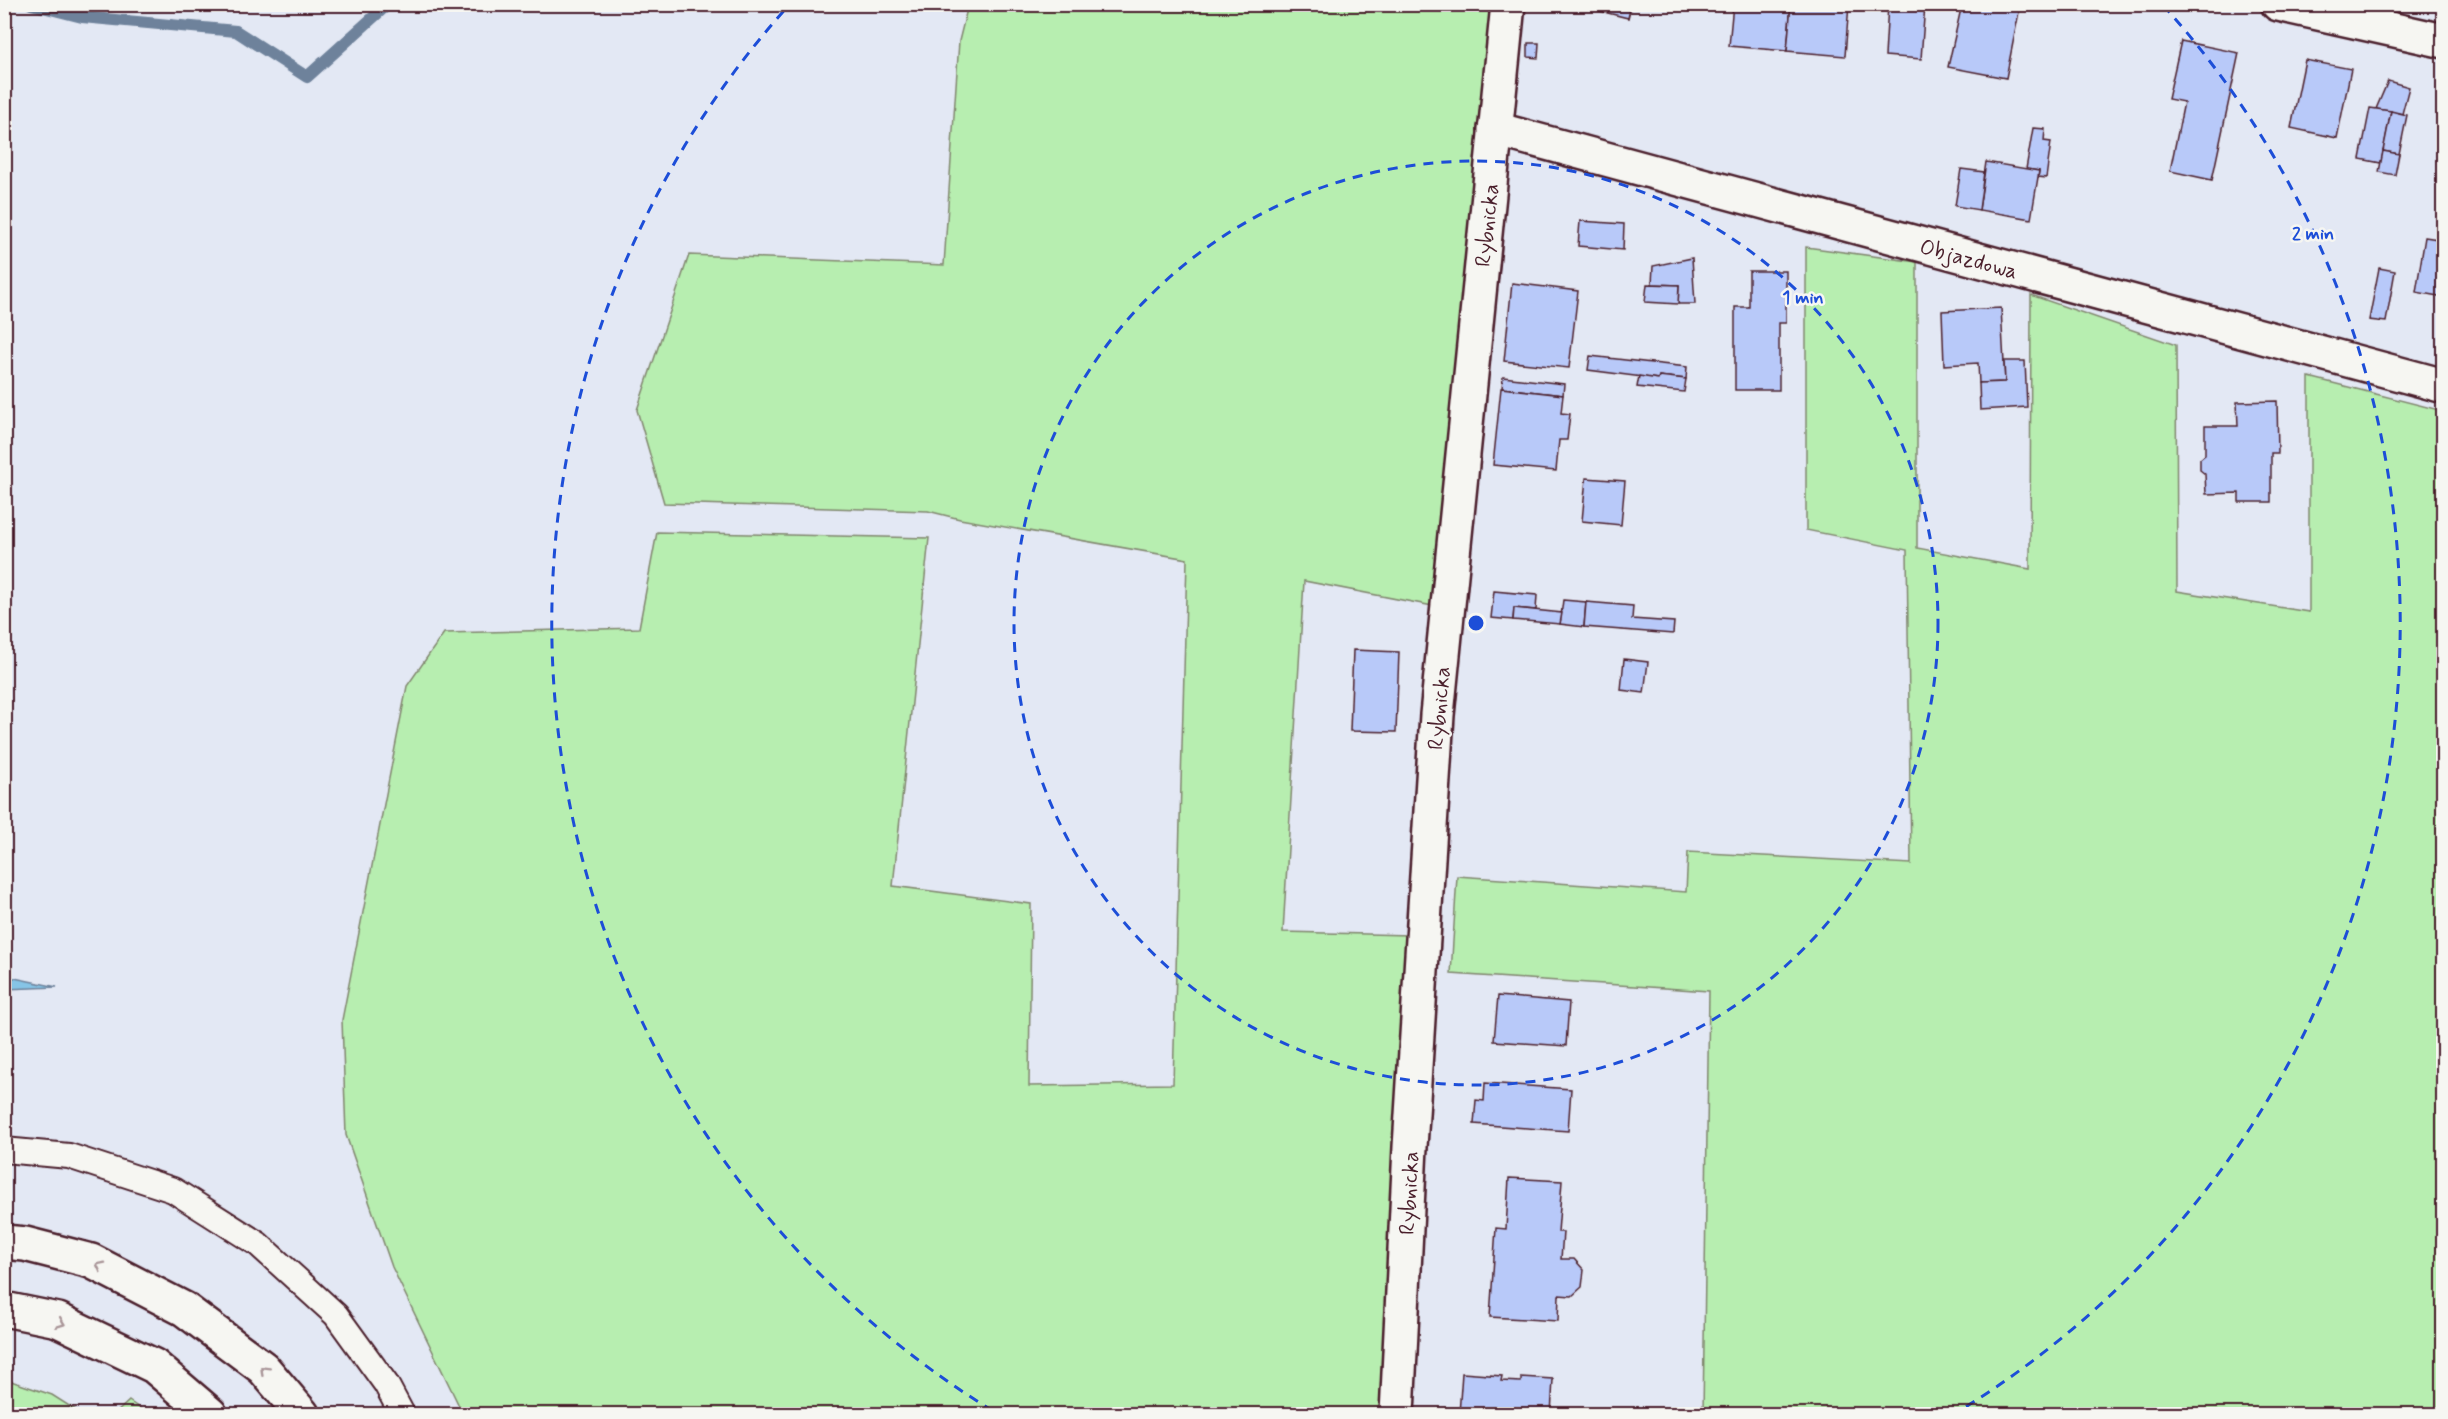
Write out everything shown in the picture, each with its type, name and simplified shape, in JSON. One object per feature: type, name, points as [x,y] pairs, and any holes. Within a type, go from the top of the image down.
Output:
[{"type":"main road","name":"Rybnicka","points":[[1397,1414],[1410,1136],[1437,715],[1508,4]]},
{"type":"main road","points":[[2278,4],[2444,41]]},
{"type":"main road","name":"Objazdowa","points":[[1495,129],[2444,386]]},
{"type":"main road","points":[[4,1242],[26,1244],[91,1261],[184,1309],[263,1368],[302,1414]]},
{"type":"main road","points":[[4,1309],[58,1320],[154,1366],[210,1414]]},
{"type":"lane","points":[[4,1150],[69,1156],[173,1190],[258,1244],[336,1315],[386,1384],[402,1414]]},
{"type":"green space","points":[[968,5],[1492,5],[1433,606],[1304,581],[1283,932],[1409,935],[1385,1414],[463,1414],[392,1267],[346,1135],[342,1020],[407,686],[444,633],[639,628],[657,532],[929,538],[893,886],[1031,904],[1029,1086],[1173,1084],[1187,559],[960,519],[928,511],[664,503],[637,410],[689,255],[944,265],[959,41]]},
{"type":"green space","points":[[1806,247],[1917,262],[1917,548],[2030,569],[2031,295],[2176,345],[2177,591],[2309,612],[2309,377],[2443,411],[2443,1414],[1703,1414],[1709,991],[1451,974],[1457,876],[1686,892],[1688,852],[1911,864],[1907,550],[1806,530]]},
{"type":"green space","points":[[5,1379],[52,1395],[82,1414],[5,1414]]},
{"type":"green space","points":[[129,1401],[148,1414],[115,1414]]},
{"type":"water","points":[[5,976],[57,987],[5,989]]},
{"type":"building","points":[[1572,4],[1624,4],[1631,6],[1628,18]]},
{"type":"building","points":[[1733,4],[1791,4],[1787,51],[1729,46]]},
{"type":"building","points":[[1791,4],[1849,4],[1845,56],[1787,51]]},
{"type":"building","points":[[1888,4],[1925,4],[1921,59],[1885,56]]},
{"type":"building","points":[[1962,4],[2009,4],[2020,7],[2006,78],[1948,67]]},
{"type":"building","points":[[2181,41],[2239,53],[2212,180],[2170,171],[2184,102],[2168,99]]},
{"type":"building","points":[[1528,43],[1539,43],[1538,58],[1528,57]]},
{"type":"building","points":[[2305,60],[2351,69],[2337,138],[2291,128]]},
{"type":"building","points":[[2388,81],[2409,87],[2402,114],[2376,109]]},
{"type":"building","points":[[2370,108],[2391,111],[2381,163],[2360,159]]},
{"type":"building","points":[[2391,111],[2407,115],[2399,154],[2383,151]]},
{"type":"building","points":[[2033,128],[2045,129],[2044,141],[2051,142],[2046,178],[2038,177],[2039,171],[2026,169]]},
{"type":"building","points":[[2383,151],[2399,154],[2395,175],[2379,172]]},
{"type":"building","points":[[1986,162],[2039,171],[2031,219],[1979,210]]},
{"type":"building","points":[[1961,169],[1984,172],[1979,210],[1955,206]]},
{"type":"building","points":[[1580,221],[1624,224],[1623,250],[1578,246]]},
{"type":"building","points":[[2425,237],[2444,240],[2444,297],[2416,292]]},
{"type":"building","points":[[1692,258],[1695,304],[1678,304],[1679,285],[1652,284],[1653,266]]},
{"type":"building","points":[[2379,268],[2395,271],[2386,322],[2369,320]]},
{"type":"building","points":[[1749,271],[1786,271],[1786,323],[1779,323],[1779,390],[1735,390],[1735,307],[1749,307]]},
{"type":"building","points":[[1512,283],[1578,291],[1569,368],[1504,361]]},
{"type":"building","points":[[1647,284],[1679,285],[1678,304],[1645,302]]},
{"type":"building","points":[[2001,308],[2005,382],[1979,383],[1978,363],[1944,365],[1942,311]]},
{"type":"building","points":[[1590,356],[1687,367],[1686,379],[1659,376],[1658,379],[1588,370]]},
{"type":"building","points":[[2004,361],[2025,361],[2027,407],[1980,410],[1979,383],[2005,382]]},
{"type":"building","points":[[1639,376],[1686,379],[1684,392],[1637,387]]},
{"type":"building","points":[[1503,377],[1564,384],[1563,395],[1502,388]]},
{"type":"building","points":[[1501,388],[1563,395],[1561,413],[1570,414],[1567,440],[1559,440],[1556,471],[1493,465]]},
{"type":"building","points":[[2277,401],[2278,453],[2271,453],[2271,502],[2239,502],[2239,493],[2206,494],[2205,474],[2200,470],[2200,459],[2205,455],[2205,426],[2238,426],[2237,402]]},
{"type":"building","points":[[1586,478],[1625,481],[1621,525],[1582,521]]},
{"type":"building","points":[[1494,591],[1537,595],[1536,610],[1514,608],[1513,620],[1491,618]]},
{"type":"building","points":[[1563,600],[1586,602],[1584,627],[1560,624]]},
{"type":"building","points":[[1586,602],[1633,606],[1632,619],[1674,622],[1673,634],[1584,627]]},
{"type":"building","points":[[1514,608],[1562,613],[1560,624],[1513,620]]},
{"type":"building","points":[[1353,650],[1399,652],[1396,732],[1350,731]]},
{"type":"building","points":[[1624,659],[1648,662],[1644,693],[1621,690]]},
{"type":"building","points":[[1498,996],[1569,1002],[1566,1046],[1494,1041]]},
{"type":"building","points":[[1485,1083],[1571,1089],[1568,1131],[1474,1124],[1476,1100],[1484,1101]]},
{"type":"building","points":[[1509,1178],[1562,1181],[1558,1232],[1563,1232],[1561,1259],[1574,1259],[1584,1270],[1582,1287],[1572,1296],[1559,1295],[1558,1321],[1490,1317],[1496,1228],[1506,1229]]},
{"type":"building","points":[[1462,1373],[1502,1376],[1501,1381],[1521,1382],[1521,1377],[1553,1379],[1551,1414],[1459,1414]]},
{"type":"waterway","points":[[31,4],[82,17],[236,31],[307,77],[388,4]]}]
